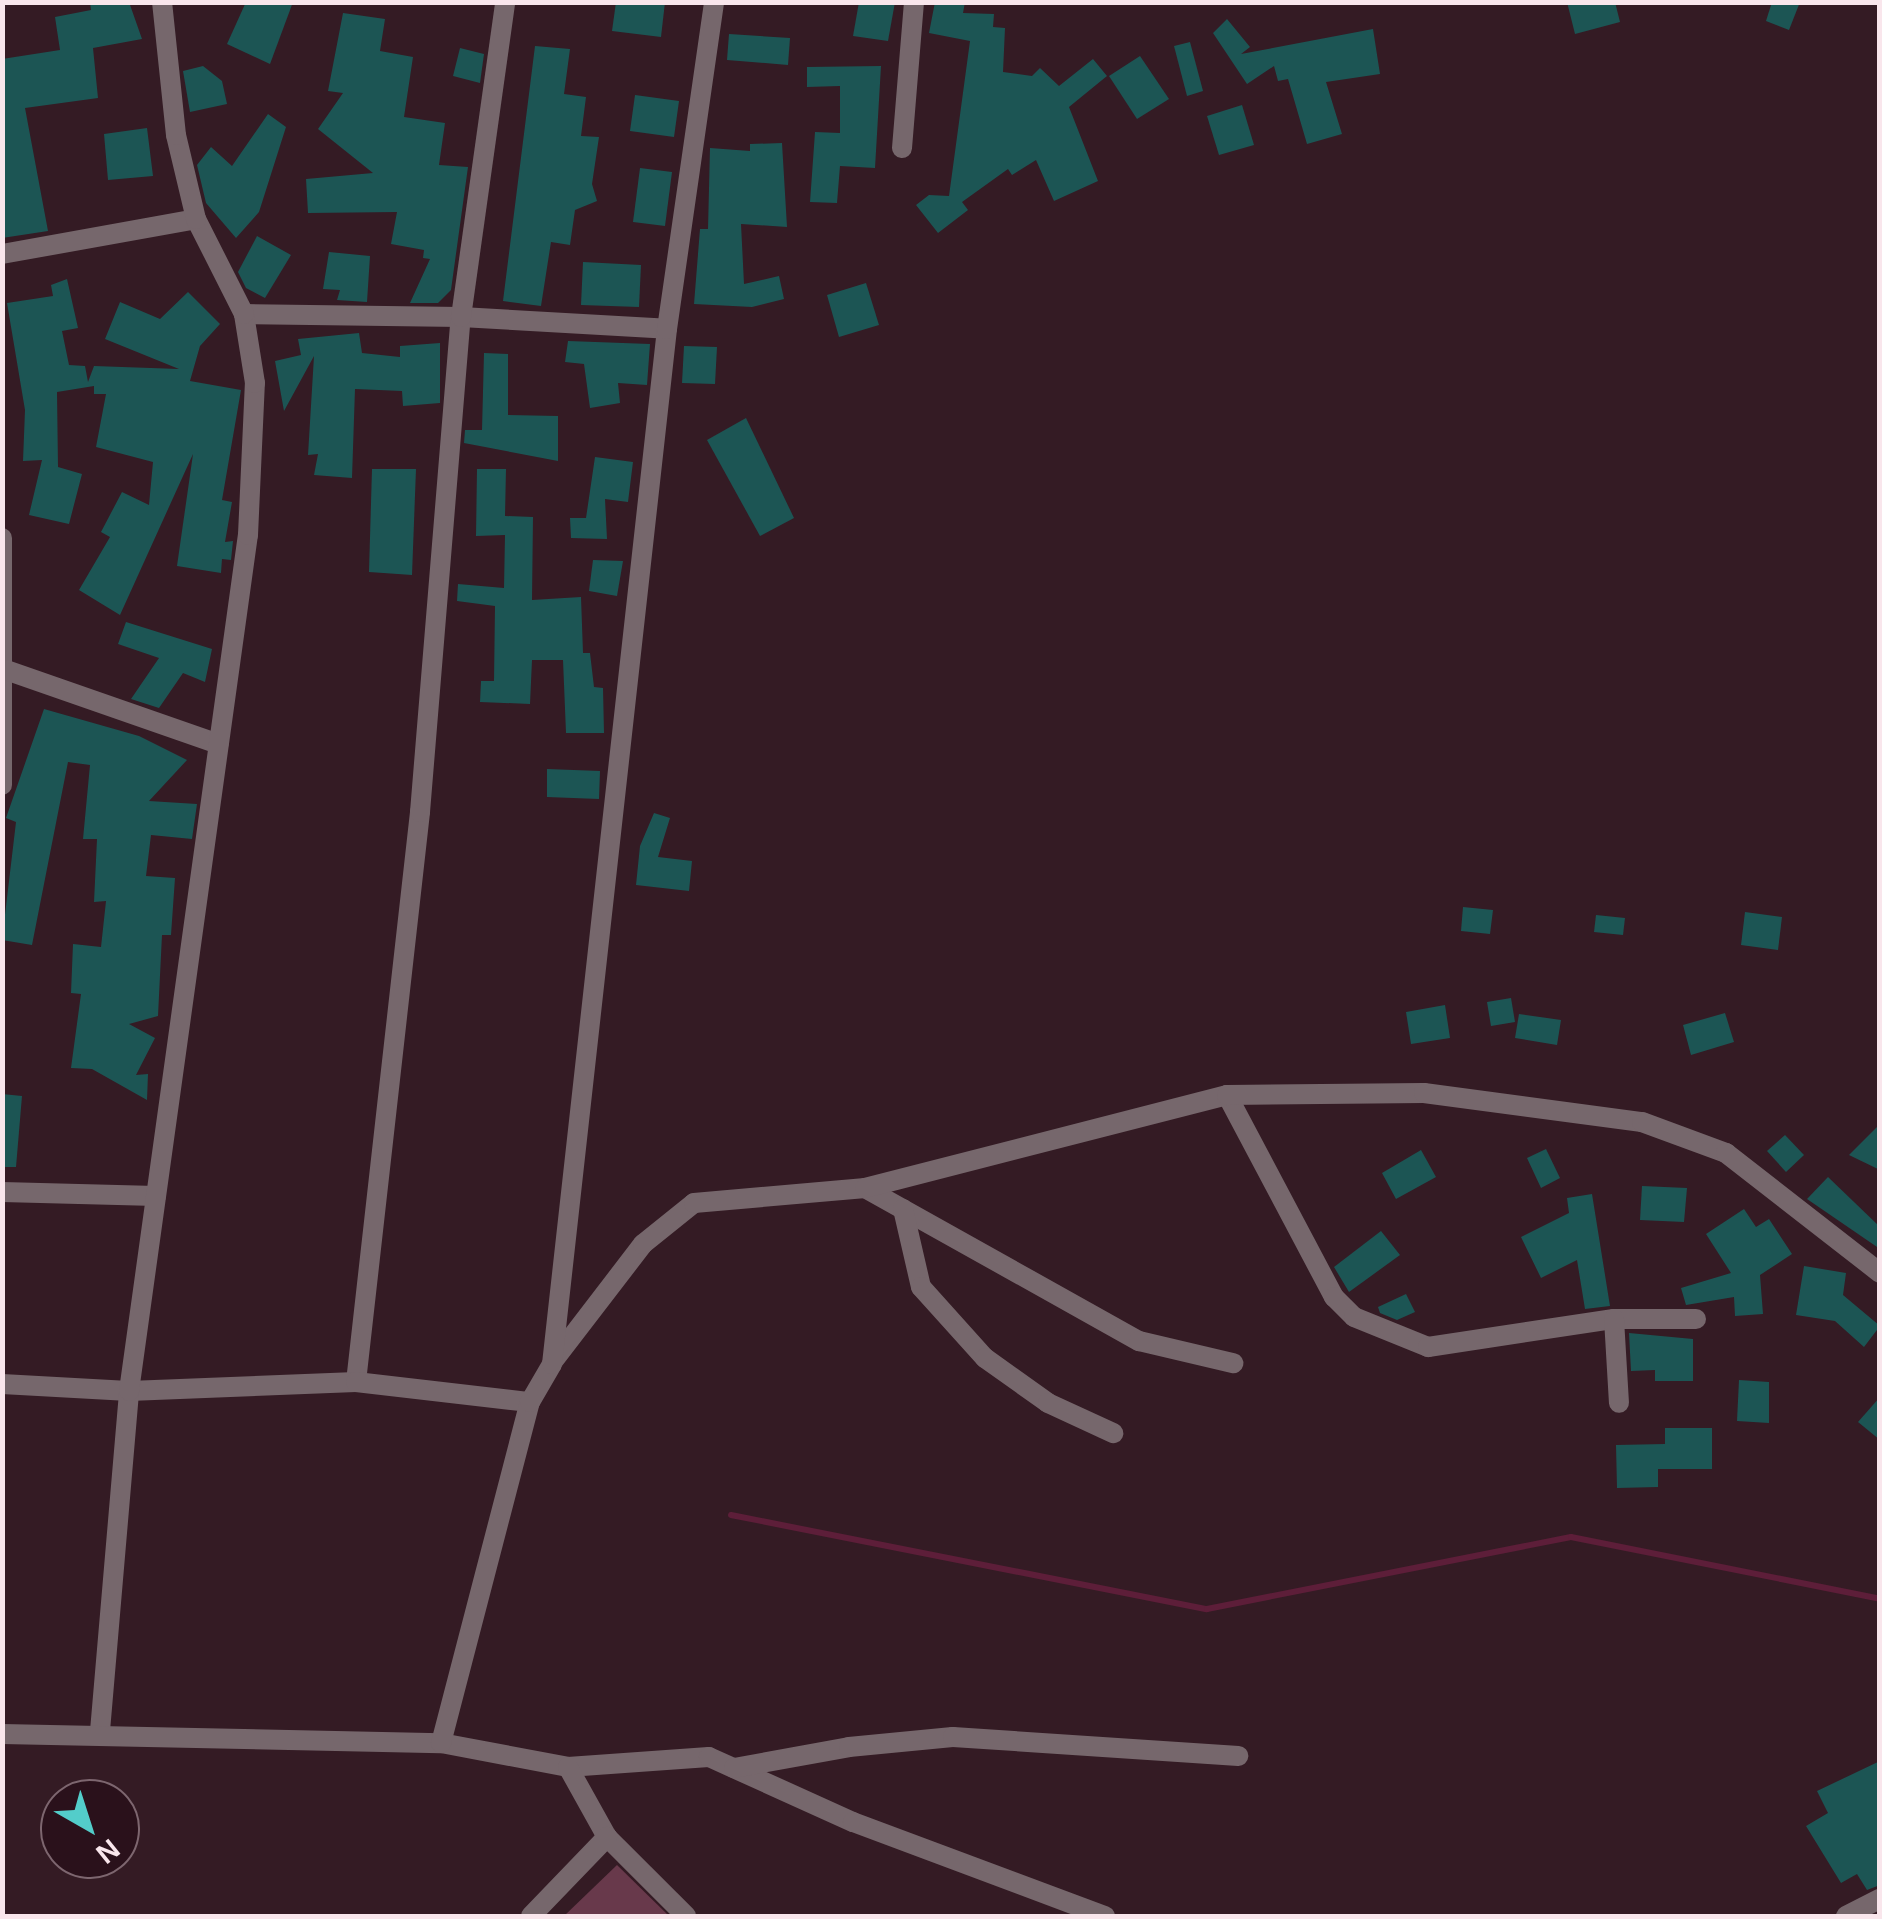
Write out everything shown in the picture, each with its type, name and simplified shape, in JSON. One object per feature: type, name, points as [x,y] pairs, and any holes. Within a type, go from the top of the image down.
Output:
[{"type":"street","points":[[100,1731],[129,1392],[248,535],[255,384],[244,314],[196,220],[176,135],[162,2]]},
{"type":"street","points":[[356,1382],[420,812],[461,316],[505,2]]},
{"type":"street","points":[[552,1364],[667,330],[714,2]]},
{"type":"street","points":[[902,148],[914,2]]},
{"type":"street","points":[[2,254],[196,220]]},
{"type":"street","points":[[244,314],[461,316],[667,330]]},
{"type":"street","points":[[2,538],[6,670],[2,785]]},
{"type":"street","points":[[6,670],[218,744]]},
{"type":"street","points":[[441,1743],[530,1402],[552,1364],[643,1244],[694,1203],[865,1188],[1226,1095],[1424,1093],[1642,1122],[1726,1154],[1880,1273]]},
{"type":"street","points":[[1226,1095],[1334,1297],[1354,1317],[1428,1346],[1614,1319],[1696,1319]]},
{"type":"street","points":[[865,1188],[1139,1341],[1233,1363]]},
{"type":"street","points":[[2,1192],[156,1196]]},
{"type":"street","points":[[903,1209],[921,1287],[985,1358],[1048,1403],[1113,1432]]},
{"type":"street","points":[[1614,1319],[1620,1403]]},
{"type":"street","points":[[2,1384],[129,1392],[356,1382],[530,1402]]},
{"type":"street","points":[[2,1734],[100,1731],[441,1743],[568,1767],[709,1757],[853,1822],[1105,1916]]},
{"type":"street","points":[[734,1768],[849,1746],[953,1737],[1238,1756]]},
{"type":"street","points":[[568,1767],[607,1836],[686,1916]]},
{"type":"street","points":[[530,1916],[607,1836]]},
{"type":"street","points":[[1846,1916],[1878,1902]]},
{"type":"shaded area","points":[[617,1865],[669,1916],[564,1916]]},
{"type":"building","points":[[90,2],[129,2],[142,39],[93,48],[98,98],[25,108],[48,231],[2,238],[2,59],[60,50],[55,17],[91,10]]},
{"type":"building","points":[[246,2],[293,2],[270,64],[227,44]]},
{"type":"building","points":[[616,2],[665,2],[661,37],[612,31]]},
{"type":"building","points":[[859,2],[895,2],[888,41],[853,36]]},
{"type":"building","points":[[935,2],[965,2],[963,13],[994,14],[993,27],[1005,28],[1003,72],[1032,76],[1040,68],[1059,86],[1093,59],[1107,76],[1069,107],[1098,181],[1054,201],[1036,160],[1012,175],[1008,169],[962,202],[968,210],[938,233],[916,205],[929,195],[949,196],[970,41],[929,33]]},
{"type":"building","points":[[1567,2],[1615,2],[1620,22],[1575,34]]},
{"type":"building","points":[[1772,2],[1800,2],[1789,30],[1766,21]]},
{"type":"building","points":[[343,13],[385,19],[380,51],[413,57],[404,117],[445,123],[439,165],[468,167],[451,290],[438,303],[410,303],[430,259],[423,258],[424,250],[391,244],[397,212],[308,213],[306,179],[373,173],[318,129],[343,93],[328,91]]},
{"type":"building","points":[[1227,19],[1250,47],[1241,54],[1373,29],[1380,74],[1326,82],[1342,134],[1307,144],[1288,79],[1278,81],[1274,66],[1247,84],[1213,33]]},
{"type":"building","points":[[729,34],[790,38],[788,65],[727,60]]},
{"type":"building","points":[[1190,42],[1203,91],[1187,96],[1174,46]]},
{"type":"building","points":[[535,46],[570,49],[564,94],[586,97],[581,136],[599,137],[592,184],[597,201],[575,210],[570,245],[551,242],[541,306],[503,301]]},
{"type":"building","points":[[460,48],[484,54],[480,83],[453,76]]},
{"type":"building","points":[[1140,56],[1169,99],[1137,119],[1109,76]]},
{"type":"building","points":[[203,66],[222,81],[227,104],[190,112],[183,71]]},
{"type":"building","points":[[881,66],[875,168],[840,166],[837,203],[810,202],[815,132],[840,133],[840,86],[807,87],[807,67]]},
{"type":"building","points":[[635,95],[679,101],[674,137],[630,131]]},
{"type":"building","points":[[1242,105],[1254,145],[1219,155],[1207,116]]},
{"type":"building","points":[[268,114],[286,127],[259,212],[236,238],[206,203],[197,165],[211,147],[232,166]]},
{"type":"building","points":[[147,128],[153,176],[108,180],[104,134]]},
{"type":"building","points":[[782,143],[787,227],[741,224],[744,284],[779,276],[784,299],[752,307],[694,304],[700,229],[708,229],[710,148],[750,151],[750,144]]},
{"type":"building","points":[[640,168],[672,172],[665,226],[633,222]]},
{"type":"building","points":[[257,236],[291,255],[265,298],[246,288],[238,272]]},
{"type":"building","points":[[329,252],[370,256],[367,302],[337,300],[340,290],[323,289]]},
{"type":"building","points":[[583,262],[641,265],[639,307],[581,305]]},
{"type":"building","points":[[67,279],[78,328],[62,331],[69,365],[85,366],[88,382],[94,366],[179,369],[105,339],[120,302],[160,319],[188,292],[220,324],[200,346],[190,381],[241,390],[222,500],[232,502],[225,542],[233,541],[231,560],[222,559],[221,573],[177,566],[193,454],[120,615],[79,590],[110,537],[101,532],[122,492],[149,505],[153,462],[96,447],[106,394],[94,394],[94,386],[57,392],[58,467],[82,474],[69,524],[29,515],[42,460],[23,461],[25,410],[7,303],[53,296],[51,285]]},
{"type":"building","points":[[866,283],[879,325],[839,337],[827,295]]},
{"type":"building","points":[[359,333],[362,353],[400,357],[400,346],[440,343],[440,403],[403,406],[402,391],[355,389],[352,478],[314,475],[318,454],[308,455],[314,356],[284,411],[275,361],[301,355],[298,339]]},
{"type":"building","points":[[568,341],[650,344],[647,385],[618,383],[620,403],[590,408],[584,364],[565,362]]},
{"type":"building","points":[[684,346],[717,347],[715,384],[682,383]]},
{"type":"building","points":[[484,353],[508,354],[508,415],[558,416],[558,461],[464,443],[465,430],[482,430]]},
{"type":"building","points":[[746,418],[794,518],[760,536],[707,440]]},
{"type":"building","points":[[595,457],[633,462],[628,502],[605,499],[607,539],[571,538],[570,518],[586,518]]},
{"type":"building","points":[[372,469],[416,469],[412,575],[369,572]]},
{"type":"building","points":[[477,469],[506,469],[505,516],[533,517],[532,600],[581,597],[583,653],[590,653],[594,687],[603,688],[604,733],[566,733],[563,660],[532,660],[530,704],[480,702],[481,681],[494,681],[495,606],[457,601],[458,584],[504,588],[505,535],[476,536]]},
{"type":"building","points":[[593,560],[623,561],[617,596],[589,591]]},
{"type":"building","points":[[126,622],[212,649],[205,682],[183,673],[159,708],[131,699],[159,658],[118,644]]},
{"type":"building","points":[[44,709],[139,736],[187,760],[149,801],[197,804],[192,839],[151,835],[146,876],[175,878],[171,935],[162,935],[158,1016],[129,1024],[155,1038],[136,1075],[148,1074],[147,1100],[92,1069],[71,1068],[81,994],[71,993],[73,944],[101,947],[106,901],[94,902],[97,839],[83,839],[90,765],[68,762],[32,945],[2,940],[16,822],[6,818]]},
{"type":"building","points":[[547,769],[600,771],[599,799],[547,797]]},
{"type":"building","points":[[654,813],[670,818],[658,857],[692,861],[689,891],[636,885],[640,846]]},
{"type":"building","points":[[1463,907],[1493,910],[1490,934],[1461,931]]},
{"type":"building","points":[[1745,912],[1782,917],[1778,950],[1741,945]]},
{"type":"building","points":[[1596,915],[1625,918],[1623,935],[1594,932]]},
{"type":"building","points":[[1511,998],[1515,1022],[1491,1026],[1487,1002]]},
{"type":"building","points":[[1445,1005],[1450,1038],[1411,1044],[1406,1012]]},
{"type":"building","points":[[1725,1013],[1734,1042],[1691,1055],[1683,1025]]},
{"type":"building","points":[[1519,1014],[1561,1020],[1557,1045],[1515,1038]]},
{"type":"building","points":[[2,1094],[22,1096],[16,1167],[2,1167]]},
{"type":"building","points":[[1880,1124],[1880,1170],[1849,1155]]},
{"type":"building","points":[[1785,1135],[1804,1155],[1786,1172],[1767,1151]]},
{"type":"building","points":[[1546,1149],[1560,1178],[1541,1188],[1527,1158]]},
{"type":"building","points":[[1421,1150],[1436,1177],[1396,1199],[1382,1173]]},
{"type":"building","points":[[1828,1177],[1880,1227],[1880,1249],[1807,1199]]},
{"type":"building","points":[[1642,1186],[1687,1188],[1684,1222],[1640,1220]]},
{"type":"building","points":[[1592,1194],[1610,1306],[1585,1309],[1577,1260],[1541,1278],[1521,1237],[1569,1213],[1567,1198]]},
{"type":"building","points":[[1744,1209],[1756,1227],[1769,1219],[1792,1254],[1760,1275],[1763,1314],[1735,1316],[1734,1297],[1686,1305],[1681,1288],[1731,1273],[1706,1234]]},
{"type":"building","points":[[1381,1231],[1400,1255],[1349,1292],[1334,1267]]},
{"type":"building","points":[[1804,1266],[1846,1273],[1843,1295],[1880,1326],[1864,1347],[1835,1321],[1796,1315]]},
{"type":"building","points":[[1406,1294],[1415,1312],[1397,1320],[1380,1313],[1378,1307]]},
{"type":"building","points":[[1629,1333],[1693,1339],[1693,1381],[1655,1381],[1655,1370],[1631,1371]]},
{"type":"building","points":[[1739,1380],[1769,1382],[1769,1423],[1737,1421]]},
{"type":"building","points":[[1880,1397],[1880,1440],[1858,1422]]},
{"type":"building","points":[[1665,1428],[1712,1428],[1712,1469],[1658,1469],[1658,1487],[1617,1488],[1616,1445],[1665,1444]]},
{"type":"building","points":[[1880,1761],[1880,1885],[1867,1890],[1857,1874],[1841,1883],[1806,1826],[1828,1813],[1817,1791]]},
{"type":"waterway","points":[[731,1515],[1207,1609],[1571,1537],[1880,1599]]}]
